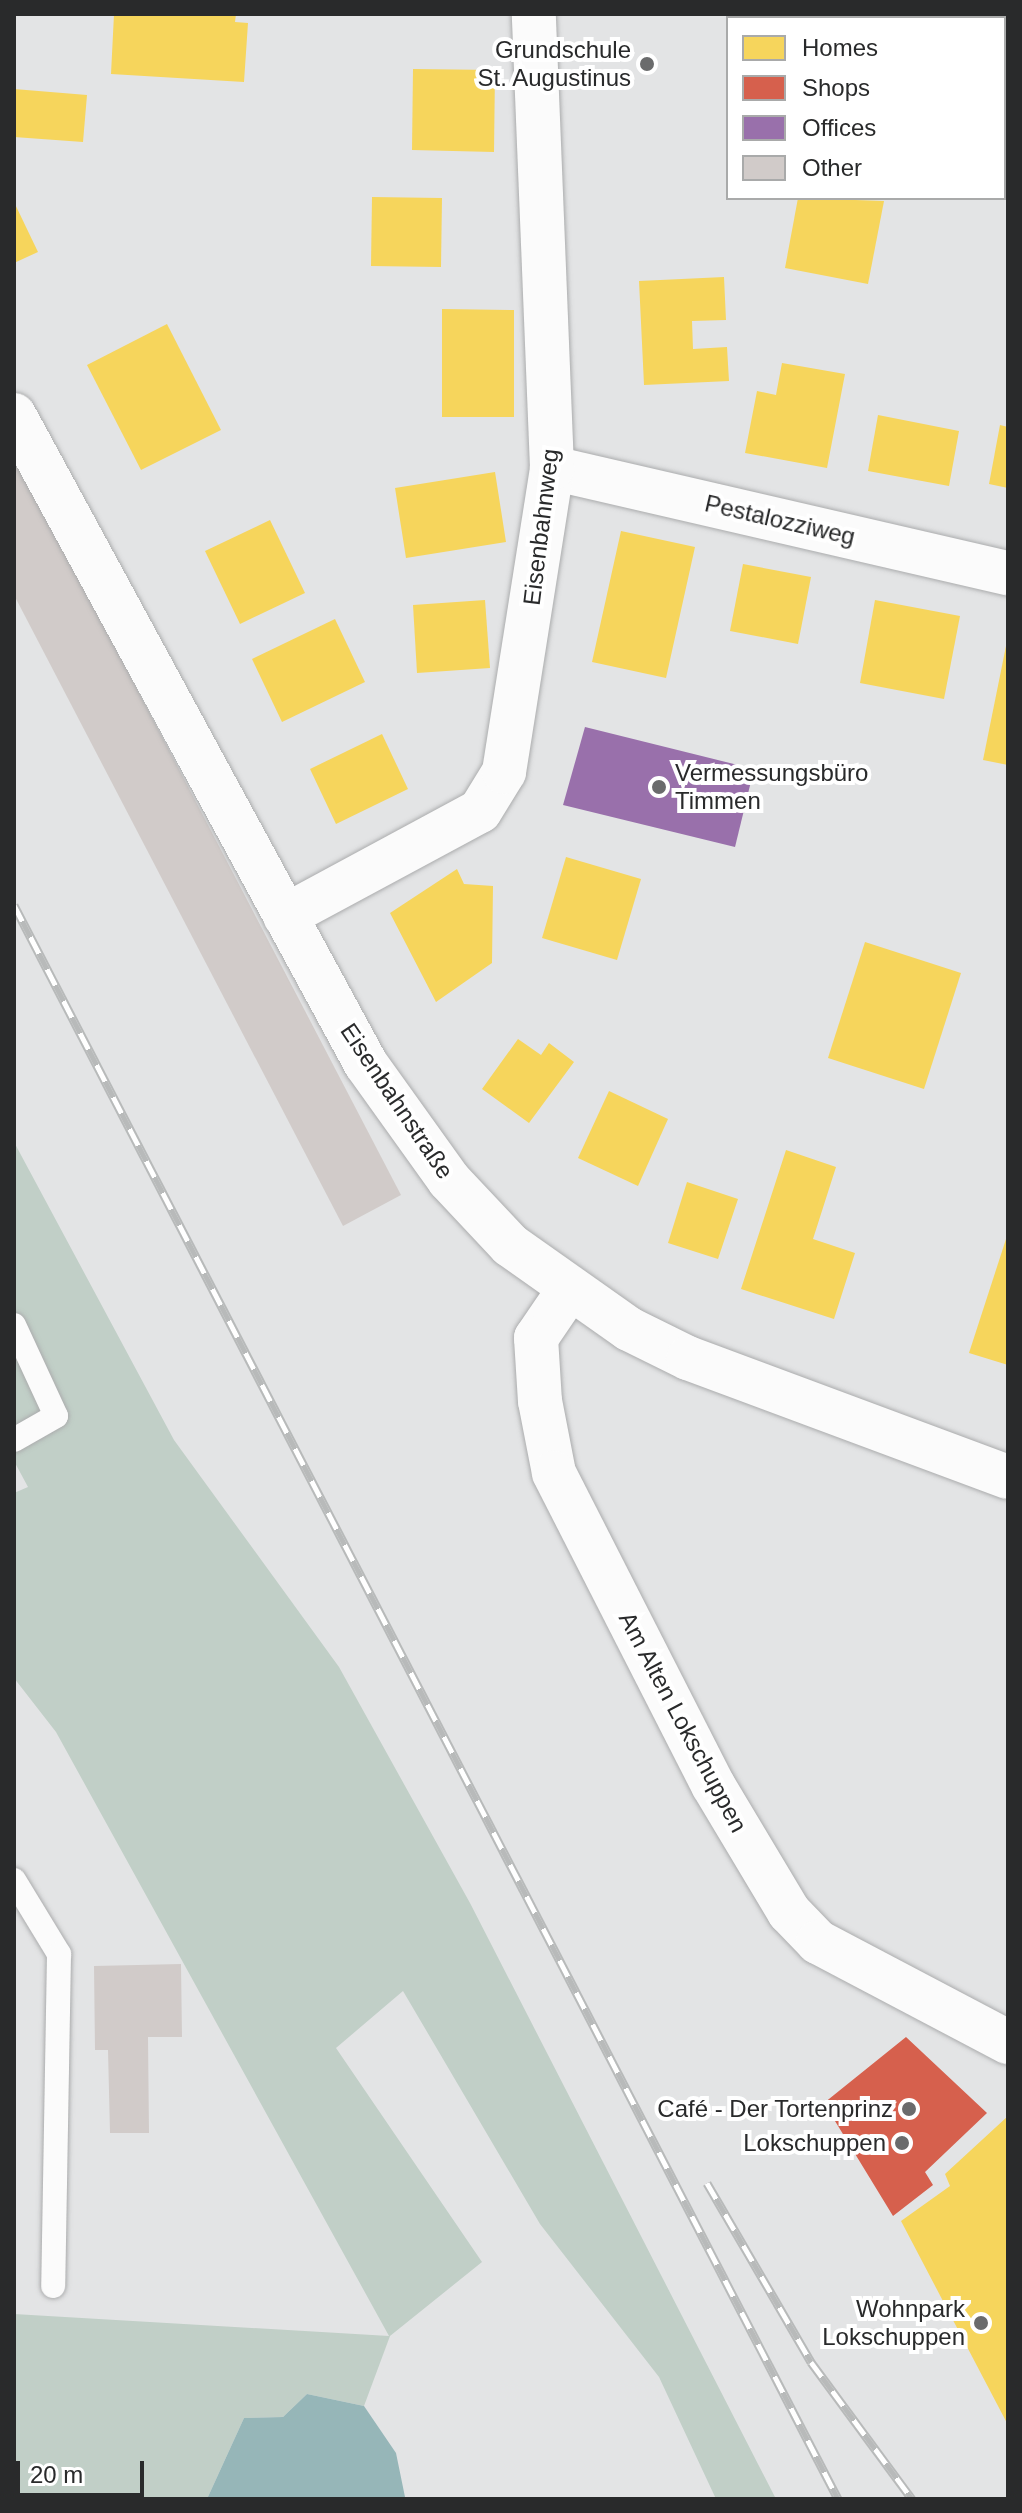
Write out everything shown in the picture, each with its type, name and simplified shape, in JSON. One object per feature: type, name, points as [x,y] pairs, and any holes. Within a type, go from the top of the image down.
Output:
[{"type":"street","name":"Eisenbahnweg","points":[[285,916],[480,811],[504,772],[552,468],[534,14]]},
{"type":"street","name":"Eisenbahnstraße","points":[[14,415],[366,1064],[449,1180],[510,1245],[568,1291],[688,1358],[1008,1477]]},
{"type":"street","name":"Pestalozziweg","points":[[552,468],[1008,573]]},
{"type":"street","name":"Am Alten Lokschuppen","points":[[568,1291],[536,1338],[540,1401],[554,1473],[713,1785],[789,1912],[818,1942],[1008,2042]]},
{"type":"lane","points":[[14,1325],[56,1416],[14,1440]]},
{"type":"lane","points":[[14,1880],[59,1954],[53,2286]]},
{"type":"shaded area","points":[[14,1142],[174,1440],[339,1667],[470,1903],[776,2499],[716,2499],[659,2377],[540,2224],[403,1991],[336,2048],[482,2262],[390,2336],[364,2406],[307,2394],[283,2417],[244,2418],[207,2499],[14,2499],[14,2314],[389,2336],[56,1732],[14,1678],[14,1493],[28,1487],[14,1461]]},
{"type":"water","points":[[307,2394],[364,2406],[396,2453],[405,2497],[450,2499],[207,2499],[244,2418],[283,2417]]},
{"type":"building: Homes","points":[[114,14],[236,14],[235,22],[248,23],[244,82],[111,74]]},
{"type":"building: Homes","points":[[413,69],[495,70],[494,152],[412,150]]},
{"type":"building: Homes","points":[[14,89],[87,95],[83,142],[14,137]]},
{"type":"building: Homes","points":[[372,197],[442,198],[441,267],[371,266]]},
{"type":"building: Homes","points":[[798,200],[884,201],[868,284],[785,268]]},
{"type":"building: Homes","points":[[14,202],[38,252],[14,263]]},
{"type":"building: Homes","points":[[724,277],[726,320],[692,321],[693,349],[727,347],[729,381],[644,385],[639,281]]},
{"type":"building: Homes","points":[[442,309],[514,310],[514,417],[442,417]]},
{"type":"building: Homes","points":[[167,324],[221,430],[141,470],[87,365]]},
{"type":"building: Homes","points":[[782,363],[845,374],[827,468],[745,453],[757,391],[776,395]]},
{"type":"building: Homes","points":[[878,415],[959,431],[949,486],[868,471]]},
{"type":"building: Homes","points":[[1000,425],[1008,427],[1008,488],[989,484]]},
{"type":"building: Homes","points":[[495,472],[506,542],[406,558],[395,488]]},
{"type":"building: Homes","points":[[270,520],[305,593],[240,624],[205,551]]},
{"type":"building: Homes","points":[[621,531],[695,547],[666,678],[592,662]]},
{"type":"building: Homes","points":[[743,564],[811,577],[798,644],[730,631]]},
{"type":"building: Homes","points":[[485,600],[490,668],[417,673],[413,605]]},
{"type":"building: Homes","points":[[875,600],[960,616],[944,699],[860,683]]},
{"type":"building: Homes","points":[[335,619],[365,682],[282,722],[252,659]]},
{"type":"building: Homes","points":[[1008,642],[1008,765],[983,760]]},
{"type":"building: Homes","points":[[382,734],[408,789],[336,824],[310,769]]},
{"type":"building: Homes","points":[[566,857],[641,879],[617,960],[542,938]]},
{"type":"building: Homes","points":[[457,869],[464,884],[493,886],[492,963],[436,1002],[390,913]]},
{"type":"building: Homes","points":[[865,942],[961,973],[924,1089],[828,1058]]},
{"type":"building: Homes","points":[[518,1039],[541,1055],[549,1043],[574,1062],[529,1123],[482,1089]]},
{"type":"building: Homes","points":[[609,1091],[668,1119],[638,1186],[578,1158]]},
{"type":"building: Homes","points":[[786,1150],[836,1167],[813,1239],[855,1253],[834,1319],[741,1289]]},
{"type":"building: Homes","points":[[687,1182],[738,1199],[718,1259],[668,1243]]},
{"type":"building: Homes","points":[[1008,1236],[1008,1365],[969,1353]]},
{"type":"building: Homes","name":"Wohnpark Lokschuppen","points":[[1008,2116],[1008,2425],[901,2221],[950,2186],[945,2174]]},
{"type":"building: Shops","name":"Lokschuppen","points":[[906,2037],[987,2113],[925,2172],[933,2185],[893,2216],[824,2103]]},
{"type":"building: Offices","name":"Vermessungsbüro Timmen","points":[[585,727],[754,769],[735,847],[563,805]]},
{"type":"building: Other","points":[[14,453],[401,1195],[343,1226],[14,595]]},
{"type":"building: Other","points":[[181,1964],[182,2037],[148,2037],[149,2133],[110,2133],[108,2050],[95,2050],[94,1966]]},
{"type":"railway","points":[[14,905],[838,2499]]},
{"type":"railway","points":[[707,2183],[811,2362],[912,2499]]},
{"type":"place","name":"Grundschule St. Augustinus","points":[[647,64]]},
{"type":"place","name":"Vermessungsbüro Timmen","points":[[659,787]]},
{"type":"place","name":"Café - Der Tortenprinz","points":[[909,2109]]},
{"type":"place","name":"Lokschuppen","points":[[902,2143]]},
{"type":"place","name":"Wohnpark Lokschuppen","points":[[981,2323]]}]
